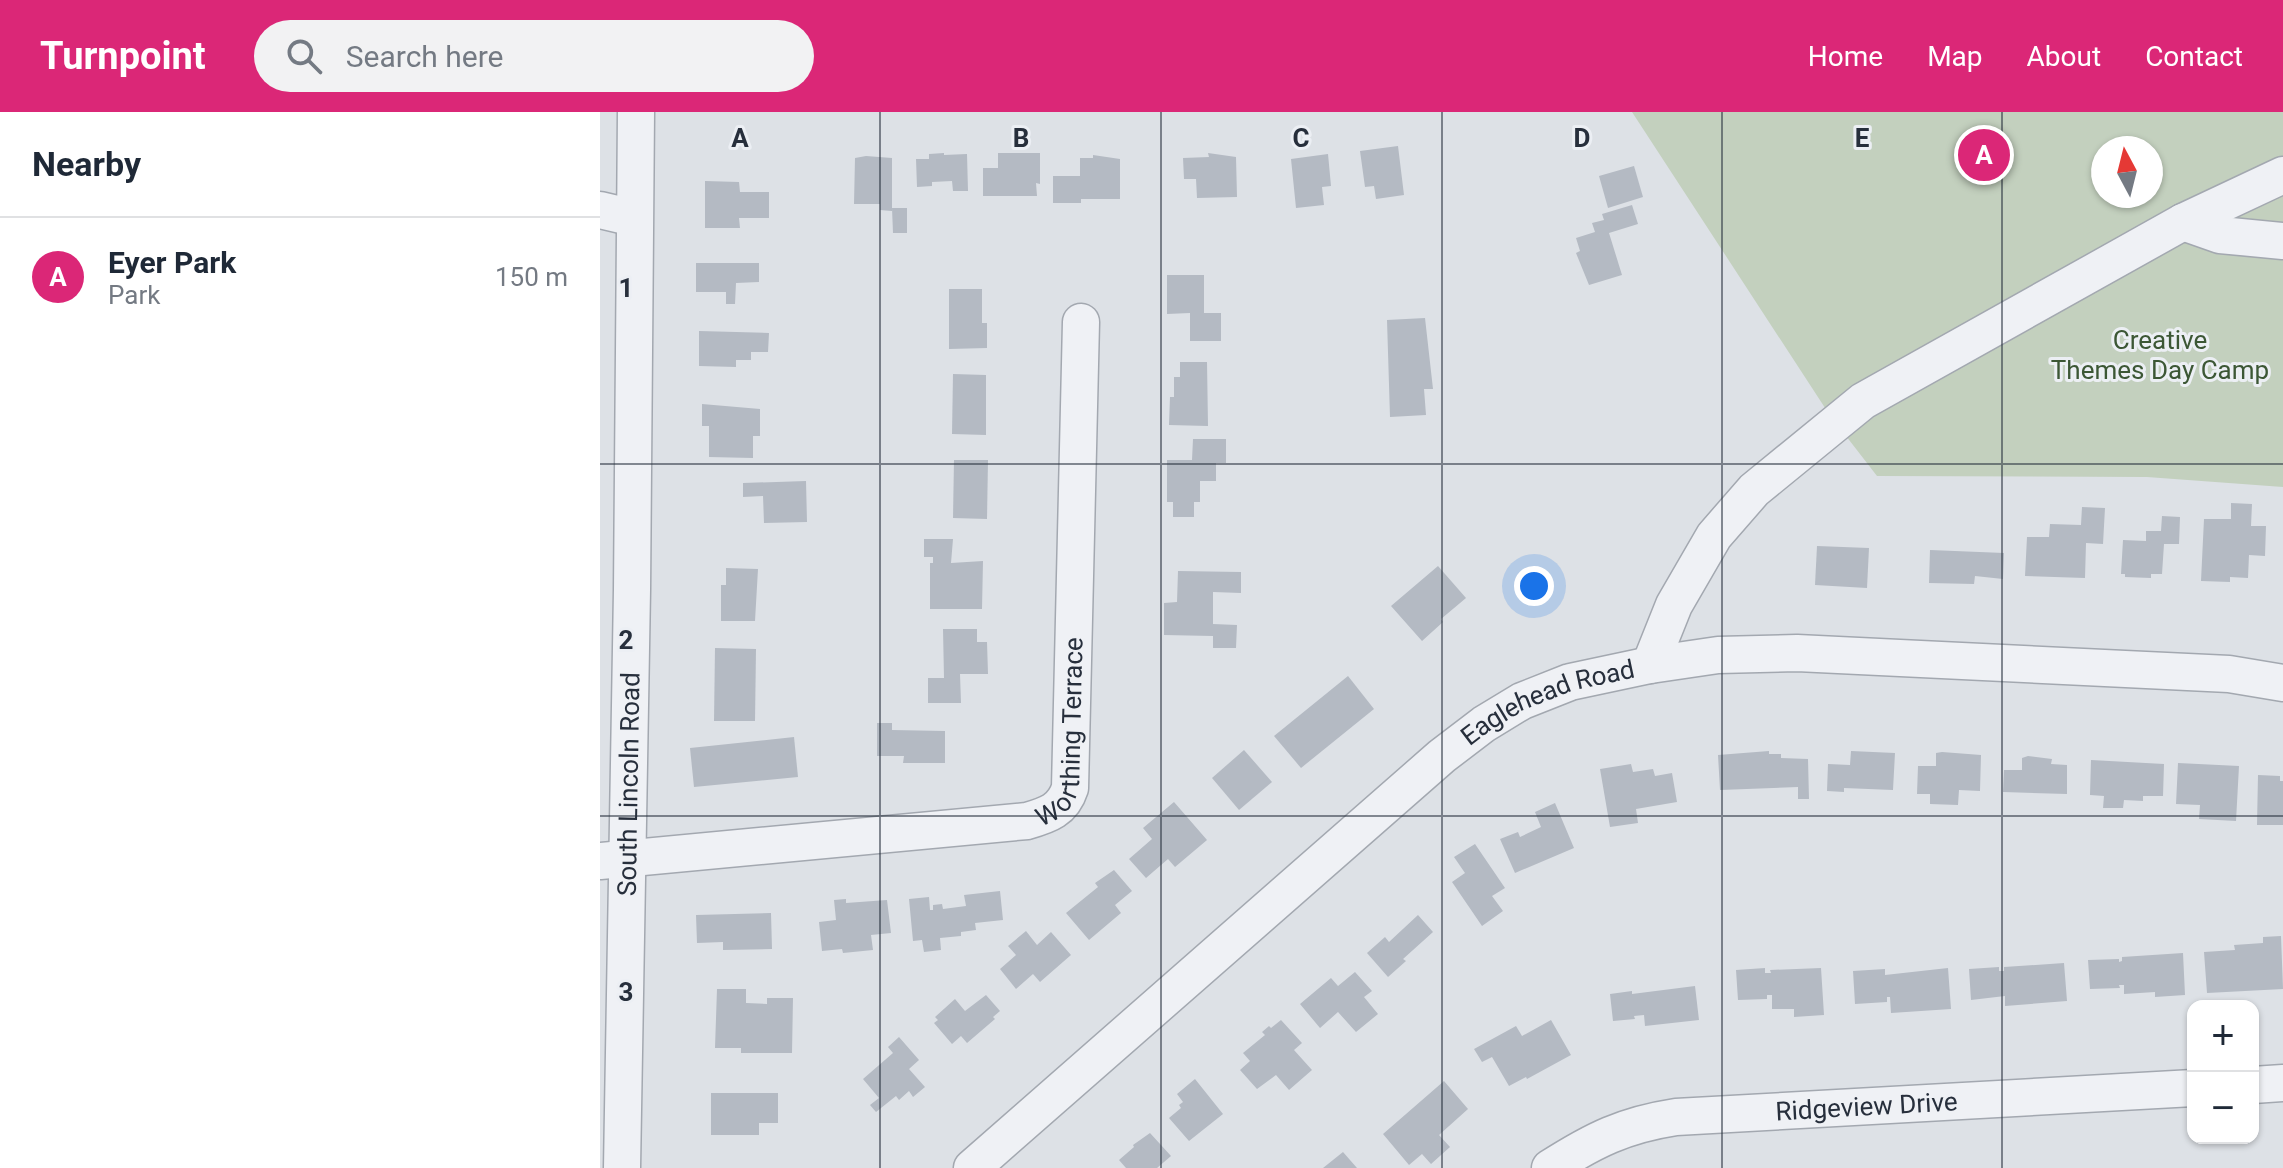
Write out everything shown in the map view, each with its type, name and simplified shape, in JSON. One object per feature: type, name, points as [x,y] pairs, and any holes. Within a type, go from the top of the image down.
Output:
[{"type":"street","name":"South Lincoln Road","points":[[622,1168],[614,859],[617,214],[636,112]]},
{"type":"street","points":[[1650,665],[1674,605],[1714,536],[1754,490],[1863,401],[2183,222],[2283,175]]},
{"type":"street","points":[[2183,222],[2220,235],[2283,241]]},
{"type":"street","name":"Worthing Terrace","points":[[614,859],[1027,821],[1058,810],[1067,800],[1070,788],[1081,322]]},
{"type":"street","name":"Eaglehead Road","points":[[972,1168],[1418,776],[1484,724],[1522,701],[1570,682],[1718,655],[1797,653],[2229,674],[2283,683]]},
{"type":"street","points":[[2259,1085],[2283,1083]]},
{"type":"street","name":"Ridgeview Drive","points":[[1550,1168],[1622,1128],[1676,1117],[2187,1088]]},
{"type":"green space","name":"Creative Themes Day Camp","points":[[1632,112],[2283,112],[2283,487],[2147,477],[1877,476],[1829,414]]},
{"type":"building","points":[[1398,146],[1404,195],[1376,199],[1374,186],[1365,187],[1360,151]]},
{"type":"building","points":[[998,153],[1040,153],[1037,196],[983,196],[983,168],[998,168]]},
{"type":"building","points":[[1208,153],[1236,157],[1237,197],[1197,198],[1196,179],[1184,179],[1183,158],[1209,157]]},
{"type":"building","points":[[929,154],[967,154],[968,191],[953,191],[952,181],[917,187],[916,159],[929,159]]},
{"type":"building","points":[[1328,154],[1331,186],[1322,187],[1324,205],[1296,208],[1291,159]]},
{"type":"building","points":[[1093,155],[1120,159],[1120,199],[1053,203],[1053,176],[1080,176],[1080,158],[1093,158]]},
{"type":"building","points":[[855,158],[892,158],[892,211],[880,210],[880,204],[854,204]]},
{"type":"building","points":[[1634,166],[1643,197],[1608,208],[1599,176]]},
{"type":"building","points":[[705,181],[739,182],[740,192],[769,192],[769,218],[739,218],[740,228],[705,228]]},
{"type":"building","points":[[1632,205],[1638,224],[1609,233],[1622,275],[1589,285],[1576,253],[1580,251],[1576,238],[1595,232],[1592,223],[1604,220],[1602,214]]},
{"type":"building","points":[[892,208],[907,208],[907,233],[893,233]]},
{"type":"building","points":[[696,263],[759,263],[759,282],[736,283],[735,304],[726,304],[726,292],[696,292]]},
{"type":"building","points":[[1167,275],[1204,275],[1204,313],[1221,313],[1221,341],[1190,341],[1190,313],[1167,314]]},
{"type":"building","points":[[949,289],[982,289],[982,323],[987,323],[987,348],[949,349]]},
{"type":"building","points":[[1425,318],[1433,389],[1424,389],[1426,415],[1390,417],[1387,320]]},
{"type":"building","points":[[699,331],[769,333],[768,352],[751,352],[751,360],[736,360],[736,367],[699,366]]},
{"type":"building","points":[[1180,362],[1207,362],[1208,426],[1169,425],[1170,397],[1174,397],[1174,377],[1180,377]]},
{"type":"building","points":[[953,374],[986,375],[986,435],[952,434]]},
{"type":"building","points":[[702,404],[760,409],[760,436],[753,436],[753,458],[709,457],[709,426],[702,426]]},
{"type":"building","points":[[1193,439],[1226,439],[1226,463],[1216,463],[1216,481],[1200,481],[1200,502],[1194,502],[1194,517],[1173,517],[1173,502],[1167,502],[1167,460],[1192,460]]},
{"type":"building","points":[[954,460],[988,460],[987,519],[953,518]]},
{"type":"building","points":[[806,481],[807,522],[764,523],[763,496],[743,497],[743,483]]},
{"type":"building","points":[[2231,503],[2252,504],[2251,526],[2266,526],[2265,556],[2249,555],[2248,578],[2230,577],[2230,582],[2201,581],[2204,519],[2231,519]]},
{"type":"building","points":[[2082,507],[2105,508],[2103,544],[2086,543],[2085,578],[2025,576],[2027,537],[2049,537],[2050,524],[2081,525]]},
{"type":"building","points":[[2162,516],[2180,517],[2179,544],[2164,544],[2162,574],[2151,574],[2151,578],[2125,577],[2121,574],[2123,540],[2146,541],[2146,531],[2161,531]]},
{"type":"building","points":[[924,539],[953,539],[951,563],[983,561],[982,609],[930,609],[930,563],[933,563],[933,557],[924,557]]},
{"type":"building","points":[[1817,546],[1869,548],[1867,588],[1815,585]]},
{"type":"building","points":[[1930,550],[2004,553],[2003,579],[1975,576],[1974,584],[1929,583]]},
{"type":"building","points":[[1438,566],[1466,598],[1441,619],[1443,622],[1422,641],[1391,606]]},
{"type":"building","points":[[726,568],[758,569],[755,621],[721,621],[721,585],[726,585]]},
{"type":"building","points":[[1178,571],[1241,572],[1241,593],[1213,592],[1213,624],[1237,625],[1236,648],[1213,648],[1213,636],[1164,635],[1164,603],[1177,602]]},
{"type":"building","points":[[943,629],[977,629],[977,642],[987,642],[988,674],[960,674],[961,703],[928,703],[928,678],[944,678]]},
{"type":"building","points":[[715,648],[756,649],[755,721],[714,721]]},
{"type":"building","points":[[1348,676],[1374,709],[1301,768],[1274,736]]},
{"type":"building","points":[[877,723],[892,723],[892,730],[945,731],[945,763],[903,763],[904,756],[877,756]]},
{"type":"building","points":[[794,737],[798,777],[694,787],[690,748]]},
{"type":"building","points":[[1244,750],[1272,782],[1239,810],[1212,778]]},
{"type":"building","points":[[1769,751],[1769,754],[1781,754],[1781,758],[1808,759],[1809,799],[1798,799],[1798,787],[1720,790],[1718,755]]},
{"type":"building","points":[[1851,751],[1895,753],[1893,790],[1844,788],[1844,792],[1827,791],[1828,764],[1850,765]]},
{"type":"building","points":[[1936,753],[1981,755],[1980,791],[1959,790],[1958,805],[1930,804],[1930,794],[1917,794],[1918,766],[1936,766]]},
{"type":"building","points":[[2022,758],[2052,759],[2051,764],[2067,765],[2067,794],[2003,792],[2004,770],[2022,770]]},
{"type":"building","points":[[2091,760],[2164,764],[2163,796],[2143,796],[2143,801],[2124,800],[2123,808],[2103,808],[2104,796],[2090,795]]},
{"type":"building","points":[[2178,763],[2239,766],[2236,821],[2199,819],[2200,805],[2176,804]]},
{"type":"building","points":[[1631,764],[1633,772],[1653,769],[1655,776],[1672,773],[1677,802],[1636,809],[1638,823],[1610,827],[1600,769]]},
{"type":"building","points":[[2258,775],[2280,776],[2280,781],[2283,781],[2283,825],[2257,825]]},
{"type":"building","points":[[1174,802],[1207,840],[1175,867],[1168,859],[1146,878],[1129,859],[1152,839],[1143,828]]},
{"type":"building","points":[[1555,803],[1574,848],[1515,873],[1500,839],[1518,832],[1520,837],[1541,827],[1535,812]]},
{"type":"building","points":[[1475,844],[1505,888],[1492,896],[1503,911],[1482,926],[1452,882],[1465,873],[1454,857]]},
{"type":"building","points":[[1114,870],[1132,891],[1115,905],[1121,913],[1089,940],[1066,913],[1098,887],[1095,883]]},
{"type":"building","points":[[1000,891],[1003,920],[975,923],[976,930],[961,932],[961,936],[940,938],[941,950],[924,952],[922,940],[913,941],[909,899],[929,897],[930,910],[933,910],[933,905],[942,904],[943,909],[966,906],[964,895]]},
{"type":"building","points":[[846,899],[846,903],[887,900],[891,933],[871,935],[873,950],[843,953],[842,949],[822,951],[819,922],[836,920],[834,900]]},
{"type":"building","points":[[771,913],[772,949],[723,950],[723,942],[697,943],[696,915]]},
{"type":"building","points":[[1418,915],[1433,932],[1388,977],[1367,953],[1385,937],[1389,942]]},
{"type":"building","points":[[1026,931],[1037,945],[1051,932],[1071,955],[1040,982],[1033,974],[1016,989],[1000,969],[1016,955],[1008,946]]},
{"type":"building","points":[[2281,936],[2283,989],[2207,993],[2204,952],[2235,950],[2234,945],[2263,943],[2263,937]]},
{"type":"building","points":[[2183,953],[2185,995],[2155,997],[2155,992],[2124,994],[2124,985],[2119,985],[2120,988],[2090,989],[2088,960],[2119,959],[2119,962],[2122,957]]},
{"type":"building","points":[[2064,963],[2067,1001],[2005,1006],[2005,996],[1971,1000],[1969,969],[1999,967],[1999,971],[2004,971],[2004,967]]},
{"type":"building","points":[[1765,968],[1765,973],[1771,973],[1770,970],[1821,968],[1824,1015],[1794,1017],[1794,1009],[1772,1009],[1772,995],[1767,995],[1767,999],[1738,1000],[1736,970]]},
{"type":"building","points":[[1948,968],[1951,1009],[1891,1013],[1890,997],[1887,997],[1887,1002],[1855,1004],[1853,971],[1885,969],[1885,975]]},
{"type":"building","points":[[1355,972],[1372,991],[1364,997],[1378,1014],[1356,1032],[1338,1012],[1320,1028],[1300,1004],[1331,978],[1338,986]]},
{"type":"building","points":[[1695,986],[1699,1020],[1645,1026],[1644,1015],[1613,1021],[1610,994]]},
{"type":"building","points":[[717,989],[746,989],[746,1003],[767,1004],[767,998],[793,998],[792,1053],[741,1053],[741,1048],[715,1048]]},
{"type":"building","points":[[986,995],[1000,1011],[993,1017],[995,1019],[967,1043],[961,1036],[952,1044],[934,1023],[938,1020],[935,1017],[955,999],[965,1011]]},
{"type":"building","points":[[1281,1020],[1302,1043],[1294,1050],[1312,1070],[1289,1090],[1276,1075],[1257,1089],[1240,1070],[1250,1061],[1243,1053],[1265,1035],[1262,1032]]},
{"type":"building","points":[[1551,1020],[1571,1055],[1509,1086],[1492,1057],[1482,1062],[1474,1049],[1516,1026],[1522,1036]]},
{"type":"building","points":[[899,1037],[919,1060],[909,1069],[925,1087],[913,1097],[909,1091],[899,1100],[896,1096],[876,1112],[870,1105],[879,1098],[863,1079],[893,1053],[888,1047]]},
{"type":"building","points":[[1195,1079],[1223,1114],[1189,1141],[1169,1118],[1181,1108],[1179,1105],[1183,1102],[1177,1094]]},
{"type":"building","points":[[1444,1081],[1468,1109],[1439,1135],[1450,1147],[1431,1164],[1422,1154],[1409,1165],[1383,1134]]},
{"type":"building","points":[[711,1093],[778,1093],[778,1123],[759,1123],[759,1135],[711,1135]]},
{"type":"building","points":[[1150,1133],[1171,1156],[1157,1168],[1126,1168],[1119,1160]]},
{"type":"building","points":[[1343,1152],[1357,1168],[1323,1168]]},
{"type":"place","name":"Eyer Park","points":[[1984,155]]}]
